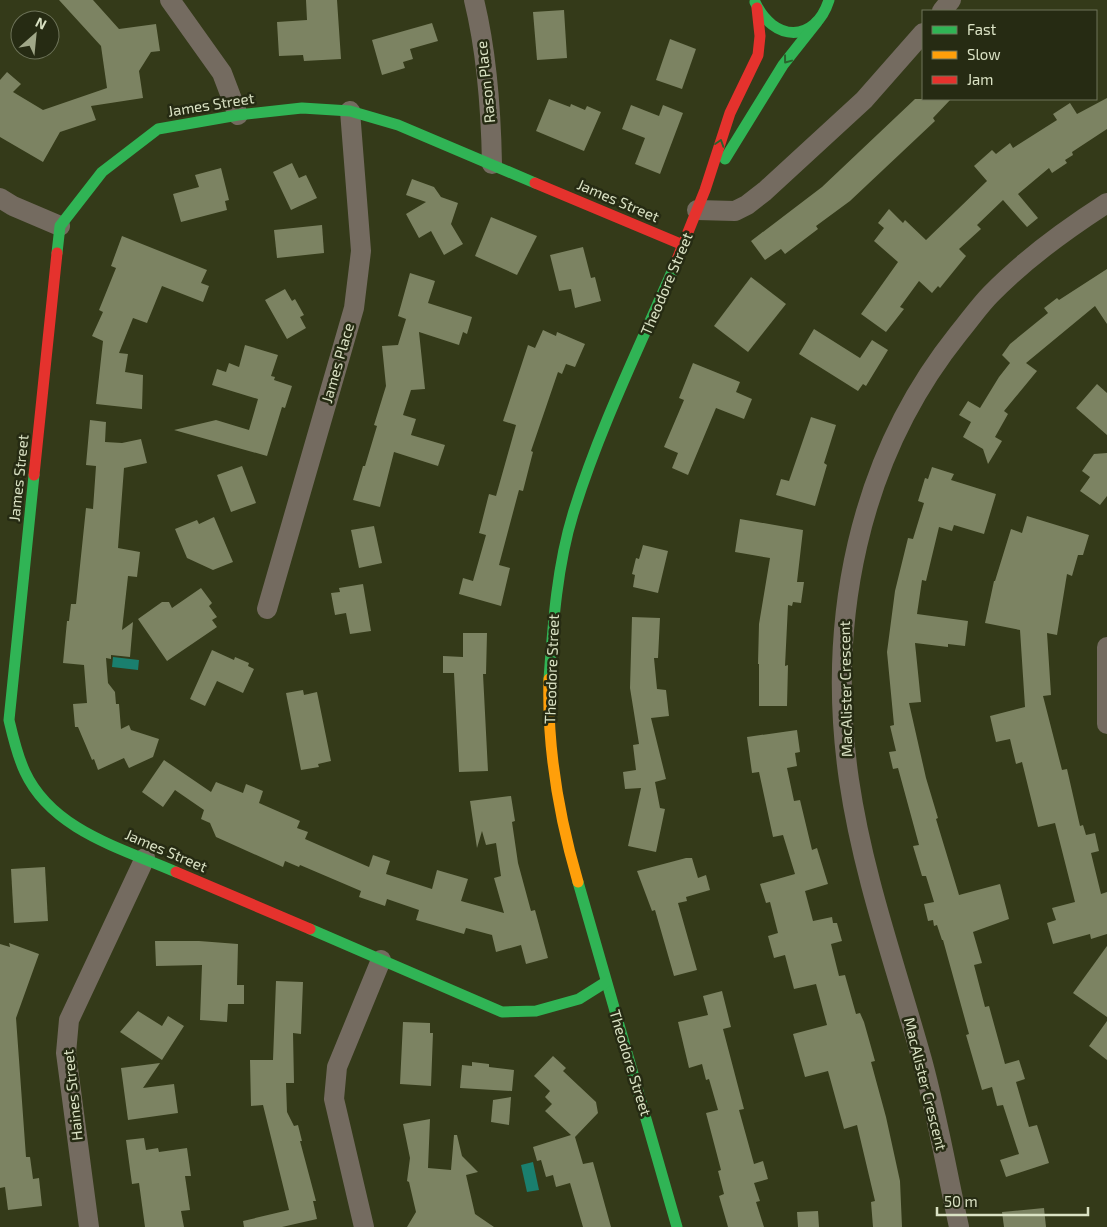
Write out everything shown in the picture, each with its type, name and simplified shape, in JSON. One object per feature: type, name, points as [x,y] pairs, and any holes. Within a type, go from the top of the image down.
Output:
[{"type":"street","points":[[170,0],[222,73],[238,115]]},
{"type":"street","name":"Rason Place","points":[[474,0],[480,25],[491,120],[492,164]]},
{"type":"street","points":[[943,10],[951,0]]},
{"type":"street","name":"Theodore Street","points":[[705,190],[783,65],[817,22],[830,1]]},
{"type":"street","points":[[756,4],[769,25],[786,33],[804,31],[817,22]]},
{"type":"street","name":"Theodore Street","points":[[677,1227],[573,866],[554,772],[548,706],[554,612],[562,557],[573,514],[605,429],[705,190],[730,113],[758,55],[760,36],[756,4]]},
{"type":"street","points":[[697,210],[735,211],[759,195],[864,100],[922,34]]},
{"type":"street","name":"James Street","points":[[606,982],[579,999],[536,1011],[502,1012],[81,831],[53,810],[32,788],[16,753],[9,720],[60,226],[102,172],[158,129],[238,115],[302,108],[350,111],[398,124],[683,245]]},
{"type":"street","name":"James Place","points":[[267,609],[354,308],[361,251],[350,111]]},
{"type":"street","points":[[0,198],[13,206],[60,226]]},
{"type":"street","name":"MacAlister Crescent","points":[[959,1227],[922,1062],[865,866],[848,778],[843,706],[844,616],[860,528],[890,444],[933,365],[989,295],[1056,235],[1107,203]]},
{"type":"street","points":[[1107,646],[1107,724]]},
{"type":"street","name":"Haines Street","points":[[89,1227],[66,1053],[70,1020],[145,858]]},
{"type":"street","points":[[364,1227],[334,1100],[337,1067],[380,960]]},
{"type":"water","points":[[113,657],[139,660],[138,670],[112,667]]},
{"type":"water","points":[[533,1162],[539,1190],[527,1192],[521,1165]]},
{"type":"building","points":[[59,0],[93,0],[119,29],[156,24],[160,51],[151,52],[139,71],[143,98],[91,106],[96,120],[60,132],[43,162],[0,137],[0,80],[7,72],[21,84],[13,92],[43,110],[107,88],[101,46]]},
{"type":"building","points":[[306,0],[337,0],[341,59],[304,61],[303,55],[279,56],[277,22],[307,20]]},
{"type":"building","points":[[564,10],[567,58],[537,60],[533,12]]},
{"type":"building","points":[[432,23],[438,41],[410,49],[413,59],[403,62],[405,68],[382,75],[372,40]]},
{"type":"building","points":[[670,39],[696,49],[682,89],[656,80]]},
{"type":"building","points":[[1107,98],[1107,129],[1072,152],[1073,155],[1065,160],[1067,163],[1052,173],[1049,168],[1018,194],[1038,218],[1027,227],[1003,200],[977,225],[981,229],[959,249],[966,256],[940,288],[938,286],[932,293],[919,281],[900,307],[904,309],[886,332],[861,314],[898,262],[874,241],[884,228],[878,223],[889,209],[903,223],[905,220],[926,240],[987,181],[974,166],[992,150],[996,154],[1010,143],[1013,148],[1057,120],[1053,114],[1070,103],[1077,114]]},
{"type":"building","points":[[549,99],[570,107],[571,104],[585,110],[587,106],[601,112],[584,151],[536,131]]},
{"type":"building","points":[[915,99],[950,100],[933,118],[935,121],[850,201],[816,226],[818,229],[785,254],[781,249],[765,260],[751,241],[822,187]]},
{"type":"building","points":[[631,105],[659,116],[663,105],[683,113],[660,174],[635,164],[645,138],[622,129]]},
{"type":"building","points":[[292,163],[299,178],[306,175],[317,198],[291,210],[273,172]]},
{"type":"building","points":[[221,168],[229,200],[225,201],[227,210],[181,222],[173,194],[199,187],[195,175]]},
{"type":"building","points":[[412,179],[434,187],[441,197],[458,203],[451,224],[463,244],[444,255],[431,231],[419,238],[406,214],[426,202],[406,195]]},
{"type":"building","points":[[491,217],[537,236],[517,275],[475,256]]},
{"type":"building","points":[[322,225],[324,253],[277,258],[274,230]]},
{"type":"building","points":[[122,236],[207,270],[201,283],[209,286],[203,302],[162,286],[147,323],[133,318],[119,353],[128,354],[125,372],[143,375],[142,409],[96,404],[103,341],[92,336],[103,312],[99,310],[116,268],[111,266]]},
{"type":"building","points":[[583,247],[591,278],[595,277],[601,301],[575,308],[571,289],[559,291],[550,255]]},
{"type":"building","points":[[1107,269],[1107,324],[1095,306],[1026,363],[1037,371],[1004,411],[1008,414],[995,437],[1002,441],[988,464],[983,449],[963,437],[971,422],[959,415],[968,401],[980,408],[1010,363],[1002,355],[1010,344],[1048,313],[1044,308],[1057,298],[1059,300]]},
{"type":"building","points":[[410,273],[435,281],[428,303],[472,317],[467,334],[463,332],[459,345],[419,332],[425,389],[411,390],[403,415],[416,419],[411,435],[445,445],[438,466],[394,452],[380,507],[353,500],[377,426],[374,425],[386,386],[382,346],[398,345],[406,319],[398,316]]},
{"type":"building","points":[[751,277],[786,304],[748,352],[714,326]]},
{"type":"building","points":[[285,289],[292,301],[295,299],[304,315],[300,317],[306,328],[287,339],[265,300]]},
{"type":"building","points":[[814,329],[860,358],[872,340],[888,350],[866,386],[863,384],[858,391],[799,354]]},
{"type":"building","points":[[543,330],[556,336],[557,332],[585,344],[575,367],[566,364],[562,374],[558,372],[531,451],[533,452],[523,491],[519,490],[499,565],[510,568],[501,606],[459,594],[463,578],[473,581],[486,535],[479,533],[489,494],[496,496],[516,425],[503,421],[528,345],[535,348]]},
{"type":"building","points":[[245,345],[278,355],[271,376],[275,377],[274,380],[292,386],[285,408],[282,407],[267,456],[174,430],[216,420],[249,430],[258,399],[212,385],[217,369],[226,372],[229,363],[239,367]]},
{"type":"building","points":[[693,363],[740,382],[736,392],[752,399],[744,419],[716,408],[688,475],[672,468],[678,453],[664,447],[684,400],[679,398]]},
{"type":"building","points":[[1097,384],[1107,393],[1107,435],[1076,408]]},
{"type":"building","points":[[811,417],[836,425],[824,463],[827,465],[815,506],[776,495],[781,479],[789,481]]},
{"type":"building","points":[[90,420],[106,422],[105,442],[122,443],[141,439],[147,463],[124,468],[118,548],[140,552],[137,577],[128,576],[122,630],[133,622],[130,657],[111,655],[111,659],[106,658],[108,683],[115,692],[116,704],[119,704],[121,729],[129,725],[131,730],[159,739],[153,757],[129,768],[124,758],[98,770],[78,727],[75,727],[73,704],[87,703],[84,665],[63,663],[67,621],[69,621],[71,604],[76,604],[86,508],[93,509],[96,466],[86,465]]},
{"type":"building","points":[[1107,453],[1107,496],[1100,505],[1080,491],[1090,477],[1082,471],[1094,454]]},
{"type":"building","points":[[242,466],[256,503],[231,512],[217,475]]},
{"type":"building","points":[[932,467],[954,474],[951,480],[996,494],[984,534],[954,525],[952,531],[939,527],[926,581],[922,580],[917,614],[968,621],[965,646],[948,644],[948,647],[915,643],[921,702],[909,703],[926,778],[938,818],[936,819],[959,895],[1000,884],[1009,919],[973,932],[982,963],[974,965],[985,1007],[989,1006],[1005,1064],[1019,1060],[1025,1079],[1016,1082],[1029,1127],[1037,1125],[1049,1163],[1006,1177],[1000,1160],[1019,1154],[1003,1105],[997,1106],[992,1087],[982,1090],[966,1035],[969,1034],[943,940],[937,925],[934,926],[933,920],[928,921],[924,904],[934,902],[926,876],[922,876],[913,846],[919,845],[898,768],[893,769],[889,752],[896,751],[890,726],[894,725],[887,652],[895,591],[908,538],[913,539],[924,503],[918,501],[925,478],[928,479]]},
{"type":"building","points":[[1027,516],[1089,535],[1083,555],[1078,555],[1072,576],[1067,574],[1057,635],[1047,633],[1051,695],[1043,696],[1062,770],[1067,769],[1080,826],[1083,825],[1086,835],[1095,833],[1099,851],[1091,853],[1101,894],[1107,892],[1107,934],[1091,939],[1090,934],[1053,944],[1047,923],[1056,920],[1052,908],[1075,902],[1055,823],[1038,827],[1022,762],[1016,764],[1010,739],[996,742],[990,716],[1025,707],[1020,630],[985,623],[994,581],[1011,529],[1022,533]]},
{"type":"building","points":[[214,517],[233,562],[213,570],[187,558],[175,529],[197,520],[199,524]]},
{"type":"building","points":[[740,519],[803,530],[797,582],[804,582],[801,603],[793,602],[792,606],[788,605],[785,666],[788,665],[787,706],[759,706],[759,624],[770,558],[735,552]]},
{"type":"building","points":[[374,526],[382,563],[359,568],[351,530]]},
{"type":"building","points":[[643,545],[668,551],[658,593],[633,587],[635,575],[632,574],[636,558],[639,559]]},
{"type":"building","points":[[363,584],[371,631],[350,634],[346,613],[335,615],[331,593],[340,592],[339,588]]},
{"type":"building","points":[[201,588],[212,603],[209,606],[217,617],[212,620],[217,627],[167,661],[138,619],[162,602],[169,602],[172,608]]},
{"type":"building","points":[[632,617],[660,618],[658,658],[654,658],[657,689],[666,690],[669,716],[651,718],[666,779],[655,782],[660,808],[665,809],[656,852],[628,846],[641,788],[625,789],[623,772],[636,770],[633,745],[639,744],[630,688]]},
{"type":"building","points":[[463,633],[487,633],[486,674],[483,674],[488,771],[459,772],[454,673],[443,673],[443,656],[463,657]]},
{"type":"building","points":[[212,650],[234,660],[235,657],[249,663],[248,666],[254,669],[243,693],[217,681],[205,706],[190,699]]},
{"type":"building","points":[[303,690],[304,695],[317,692],[331,761],[318,764],[319,767],[301,770],[286,693]]},
{"type":"building","points":[[797,730],[800,752],[795,753],[797,766],[787,768],[794,801],[800,800],[812,850],[817,848],[828,884],[805,891],[813,921],[832,917],[833,923],[837,923],[842,941],[831,944],[839,976],[845,975],[856,1014],[860,1013],[864,1022],[875,1061],[871,1062],[886,1117],[900,1181],[902,1227],[873,1227],[871,1202],[875,1201],[857,1125],[844,1129],[828,1071],[805,1077],[793,1034],[827,1025],[816,984],[794,989],[785,955],[774,958],[768,936],[778,933],[770,902],[766,903],[760,884],[795,874],[783,835],[773,837],[759,772],[752,773],[747,737]]},
{"type":"building","points":[[164,760],[211,792],[216,782],[243,793],[246,784],[263,791],[259,803],[300,821],[297,828],[308,832],[305,839],[369,867],[373,855],[390,861],[386,874],[432,889],[437,870],[468,879],[461,901],[504,913],[494,878],[501,876],[496,843],[486,845],[482,831],[477,848],[470,801],[511,796],[515,821],[512,822],[518,863],[531,911],[535,910],[548,958],[526,964],[521,945],[496,952],[492,935],[466,928],[464,934],[416,920],[419,910],[387,899],[385,906],[359,897],[361,891],[300,865],[299,867],[285,861],[283,867],[216,837],[210,823],[201,819],[204,810],[175,790],[163,807],[142,792]]},
{"type":"building","points":[[692,858],[698,878],[706,875],[710,890],[686,897],[687,901],[678,903],[697,970],[674,976],[655,910],[652,911],[637,871]]},
{"type":"building","points":[[45,867],[48,921],[14,923],[11,869]]},
{"type":"building","points":[[155,941],[199,941],[238,944],[237,985],[244,985],[244,1004],[228,1004],[227,1022],[200,1020],[202,965],[156,966]]},
{"type":"building","points":[[9,943],[39,954],[16,1018],[26,1157],[30,1157],[33,1179],[39,1178],[42,1206],[8,1210],[5,1187],[0,1188],[0,944],[10,947]]},
{"type":"building","points":[[1107,946],[1107,1017],[1073,993]]},
{"type":"building","points":[[276,981],[303,982],[301,1034],[293,1033],[294,1083],[286,1083],[287,1112],[294,1126],[298,1125],[302,1141],[300,1141],[316,1201],[313,1201],[317,1219],[282,1227],[244,1227],[243,1221],[289,1210],[263,1105],[251,1106],[250,1060],[273,1060]]},
{"type":"building","points":[[722,991],[731,1027],[723,1029],[744,1109],[739,1110],[754,1164],[763,1161],[768,1179],[754,1183],[760,1201],[756,1202],[764,1227],[728,1227],[719,1196],[724,1194],[718,1171],[721,1170],[706,1113],[718,1110],[709,1079],[706,1080],[702,1064],[689,1068],[678,1022],[708,1015],[703,996]]},
{"type":"building","points":[[138,1011],[162,1026],[168,1016],[184,1026],[162,1060],[120,1032]]},
{"type":"building","points":[[1107,1021],[1107,1060],[1089,1046]]},
{"type":"building","points":[[403,1022],[430,1023],[430,1033],[433,1033],[431,1086],[400,1084]]},
{"type":"building","points":[[553,1056],[566,1068],[563,1071],[596,1102],[598,1113],[575,1137],[583,1164],[593,1162],[611,1227],[583,1227],[570,1183],[556,1187],[553,1175],[546,1177],[541,1160],[537,1161],[533,1147],[571,1135],[545,1111],[552,1104],[545,1097],[550,1091],[534,1076]]},
{"type":"building","points":[[472,1062],[489,1064],[489,1067],[514,1070],[512,1091],[460,1088],[462,1065],[472,1066]]},
{"type":"building","points":[[160,1063],[143,1088],[174,1084],[178,1113],[128,1120],[121,1068]]},
{"type":"building","points":[[511,1097],[509,1125],[491,1122],[493,1100]]},
{"type":"building","points":[[430,1119],[428,1168],[451,1170],[454,1135],[457,1135],[462,1156],[478,1172],[466,1175],[475,1214],[494,1227],[407,1227],[416,1212],[409,1182],[407,1181],[410,1158],[403,1124]]},
{"type":"building","points":[[144,1138],[146,1150],[158,1148],[159,1152],[187,1148],[191,1176],[185,1176],[190,1210],[181,1211],[184,1227],[145,1227],[139,1183],[132,1184],[126,1140]]},
{"type":"building","points":[[1044,1208],[1046,1227],[1004,1227],[1002,1212]]},
{"type":"building","points":[[818,1211],[819,1227],[798,1227],[797,1212]]},
{"type":"traffic: fast","points":[[755,2],[772,25],[783,31],[794,32],[804,31],[814,24],[823,14],[829,0]]},
{"type":"traffic: fast","points":[[725,159],[783,65],[817,22]]},
{"type":"traffic: fast","points":[[57,253],[60,226],[102,172],[158,129],[238,115],[302,108],[350,111],[398,125],[535,183]]},
{"type":"traffic: fast","points":[[549,679],[559,575],[573,514],[607,420],[674,267]]},
{"type":"traffic: fast","points":[[34,475],[9,720],[20,759],[25,772],[37,792],[52,809],[70,823],[111,845],[176,872]]},
{"type":"traffic: fast","points":[[578,882],[677,1227]]},
{"type":"traffic: fast","points":[[310,929],[502,1012],[536,1011],[579,999],[606,982]]},
{"type":"traffic: slow","points":[[549,679],[552,756],[565,832],[578,882]]},
{"type":"traffic: jam","points":[[674,267],[705,190],[730,113],[758,55],[760,36],[757,8]]},
{"type":"traffic: jam","points":[[535,183],[683,245]]},
{"type":"traffic: jam","points":[[34,475],[57,253]]},
{"type":"traffic: jam","points":[[176,872],[310,929]]}]
